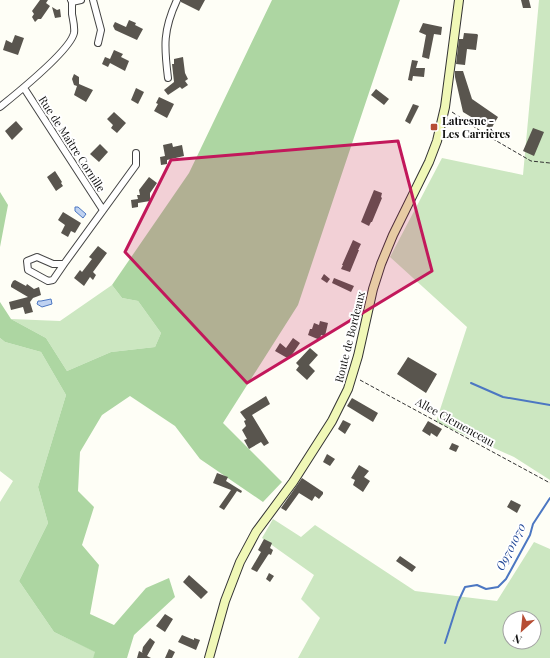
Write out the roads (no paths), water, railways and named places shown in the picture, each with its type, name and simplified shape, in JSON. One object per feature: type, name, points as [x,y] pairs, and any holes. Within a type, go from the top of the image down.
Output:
[{"type":"street","points":[[0,107],[24,88],[69,42],[74,32],[72,1],[81,0]]},
{"type":"street","points":[[93,0],[101,30],[98,43]]},
{"type":"street","points":[[168,78],[165,48],[166,29],[177,0]]},
{"type":"street","name":"Route de Bordeaux","points":[[209,658],[225,601],[243,556],[256,532],[293,482],[332,421],[348,389],[373,289],[381,264],[393,235],[429,162],[437,141],[445,107],[459,0]]},
{"type":"street","name":"Rue de Maître Cornille","points":[[24,88],[103,210]]},
{"type":"street","name":"Rue de Maître Cornille","points":[[64,264],[53,264],[37,257],[27,261],[28,270],[48,281],[53,280],[136,165],[136,153]]},
{"type":"water","points":[[75,207],[78,207],[86,214],[83,218],[75,211]]},
{"type":"water","points":[[51,299],[52,304],[42,307],[37,304],[38,301]]},
{"type":"waterway","points":[[471,383],[503,397],[550,405]]},
{"type":"waterway","name":"O9701070","points":[[445,643],[458,602],[465,587],[477,585],[486,589],[498,587],[506,579],[530,535],[533,524],[550,498]]},
{"type":"place","name":"Latresne - Les Carrières","points":[[434,127]]}]
